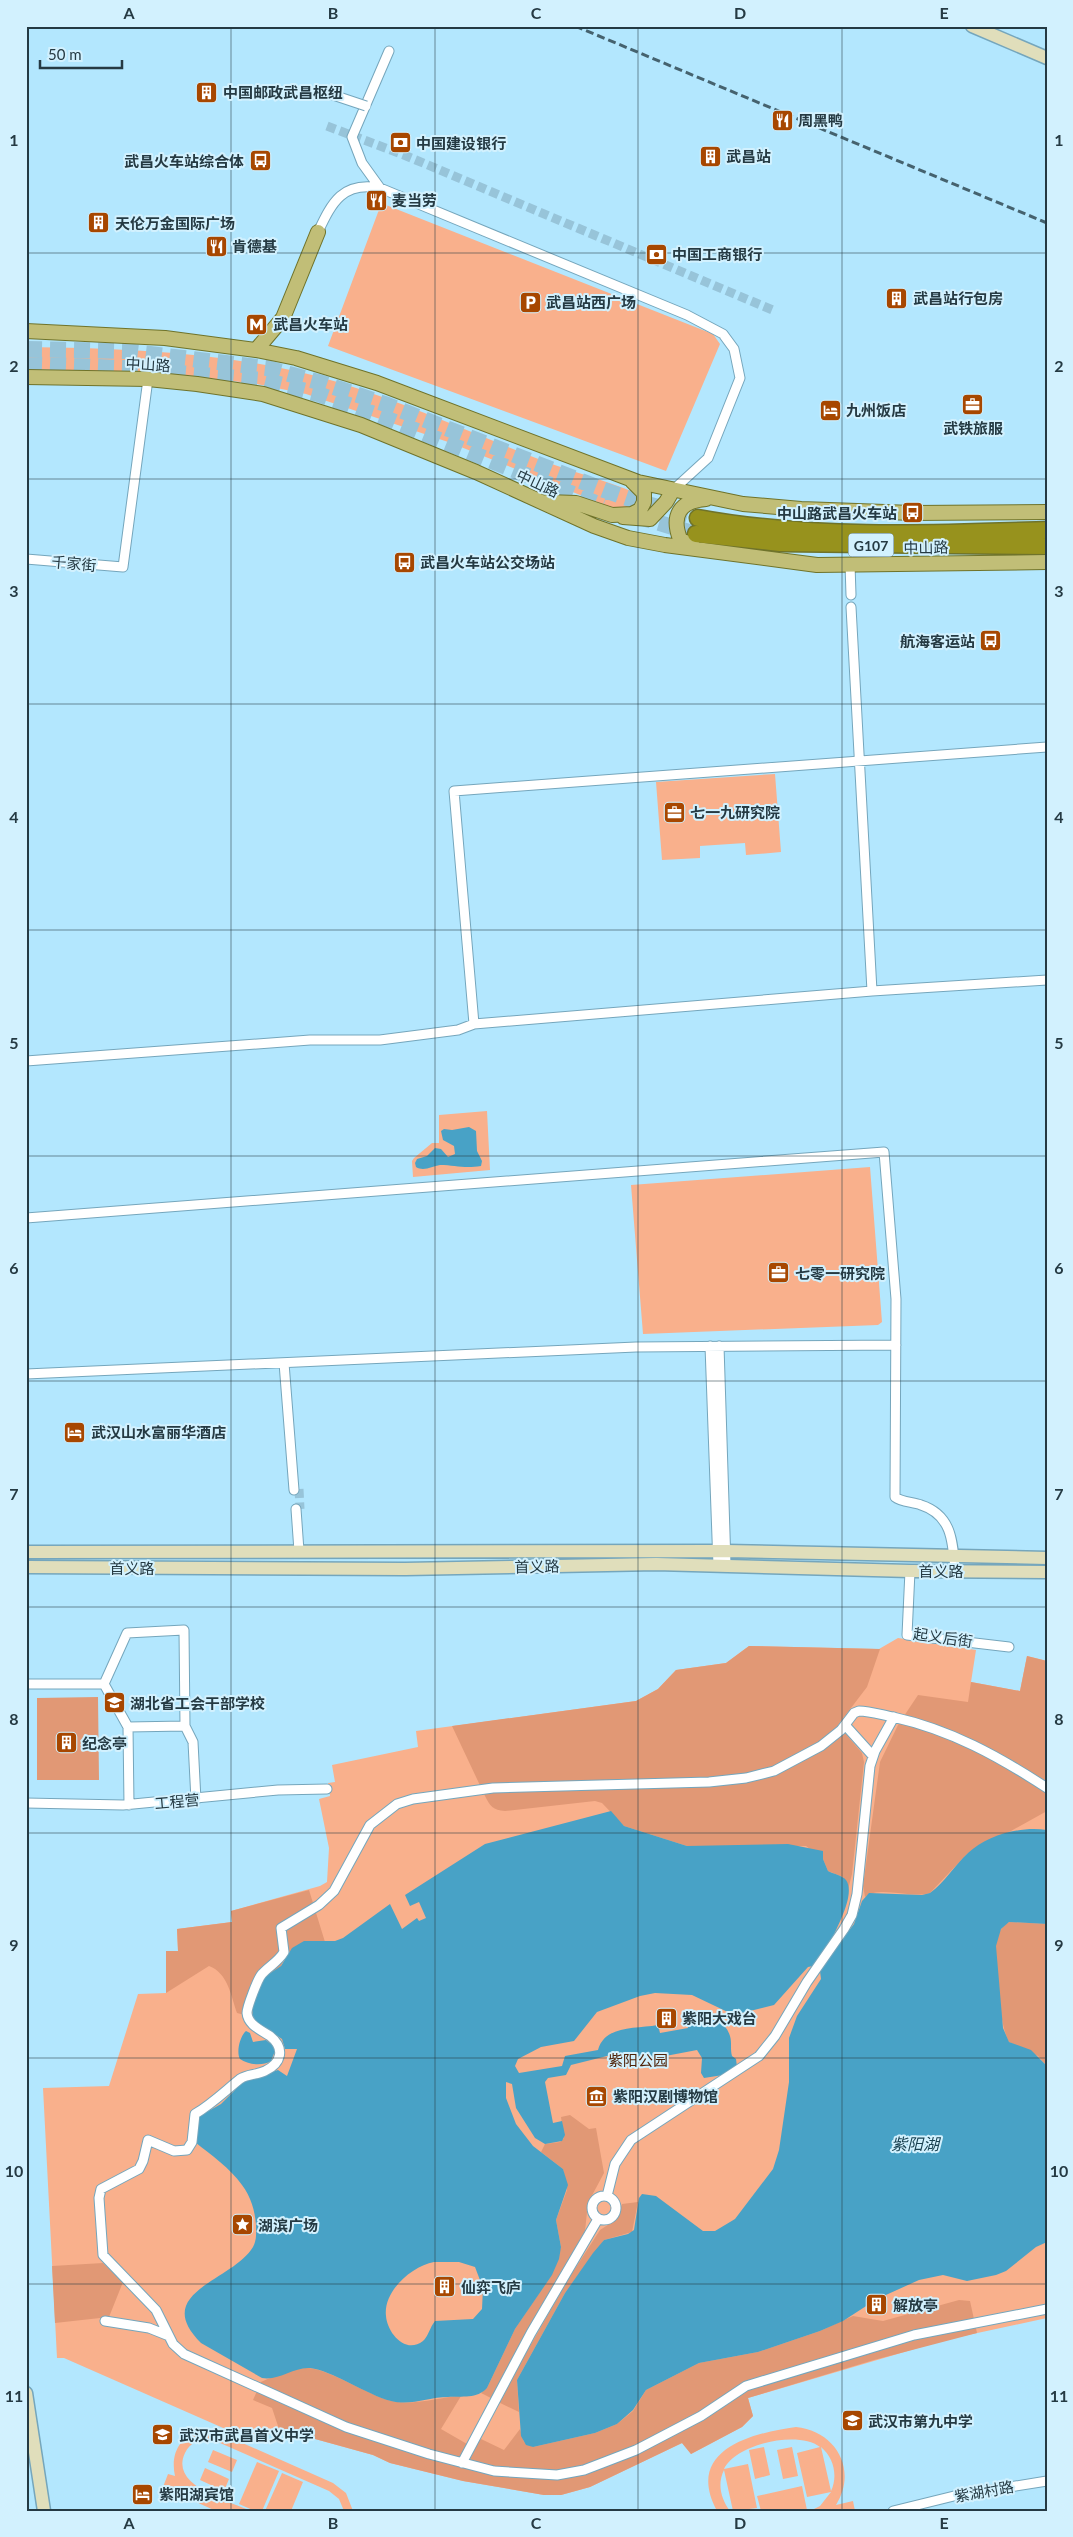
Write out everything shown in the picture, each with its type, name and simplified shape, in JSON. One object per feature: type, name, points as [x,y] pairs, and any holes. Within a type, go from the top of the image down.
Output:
[{"type":"highway","name":"G107","points":[[698,518],[740,526],[846,532],[1047,530]]},
{"type":"highway","name":"G107","points":[[698,542],[1047,546]]},
{"type":"main road","points":[[972,26],[1047,58]]},
{"type":"main road","points":[[256,350],[283,318],[318,232]]},
{"type":"main road","name":"中山路","points":[[26,331],[165,338],[256,350],[296,358],[377,384],[631,480],[743,504],[820,510],[913,513],[1047,512]]},
{"type":"main road","name":"中山路","points":[[26,377],[148,379],[263,394],[360,425],[476,472],[594,526],[628,538],[698,542],[817,565],[1047,562]]},
{"type":"main road","points":[[612,515],[632,514],[640,510],[644,502],[644,493],[631,480]]},
{"type":"main road","points":[[541,502],[576,503],[612,515],[635,520],[650,519],[666,502],[673,490]]},
{"type":"main road","points":[[698,542],[680,539],[676,519],[680,510],[689,503],[712,498]]},
{"type":"main road","name":"首义路","points":[[26,1552],[722,1551],[1047,1558]]},
{"type":"main road","name":"首义路","points":[[26,1567],[405,1569],[722,1565],[910,1571],[1047,1572]]},
{"type":"main road","points":[[26,2393],[44,2511]]},
{"type":"street","points":[[380,188],[362,163],[352,137],[389,51]]},
{"type":"street","points":[[321,91],[366,106]]},
{"type":"street","points":[[318,232],[336,200],[347,190],[359,186],[380,188],[687,315],[723,334],[734,349],[740,378],[708,458],[673,490]]},
{"type":"street","name":"千家街","points":[[26,559],[123,567],[148,379]]},
{"type":"street","points":[[850,564],[851,595]]},
{"type":"street","points":[[851,607],[872,991]]},
{"type":"street","points":[[474,1024],[454,791],[1047,746]]},
{"type":"street","points":[[26,1061],[310,1040],[380,1040],[458,1030],[474,1024],[872,991],[1047,980]]},
{"type":"street","points":[[26,1218],[884,1152],[896,1299],[895,1497],[931,1509],[941,1516],[950,1529],[956,1571]]},
{"type":"street","points":[[26,1374],[636,1347],[896,1345]]},
{"type":"street","points":[[714,1346],[722,1565]]},
{"type":"street","points":[[286,1363],[296,1490]]},
{"type":"street","points":[[298,1509],[302,1551]]},
{"type":"street","name":"起义后街","points":[[910,1571],[907,1635],[1009,1647]]},
{"type":"street","points":[[104,1684],[127,1633],[184,1630],[185,1726],[193,1742],[196,1800]]},
{"type":"street","points":[[26,1684],[104,1684]]},
{"type":"street","points":[[104,1684],[128,1727],[129,1805]]},
{"type":"street","points":[[1047,1788],[987,1751],[936,1728],[857,1711],[828,1742],[774,1771],[746,1778],[709,1782],[493,1788],[405,1801],[378,1817],[363,1835],[334,1891],[319,1905],[281,1928],[284,1952],[261,1976],[247,2013],[251,2024],[271,2037],[280,2046],[278,2061],[264,2072],[244,2077],[219,2099],[195,2114],[192,2142],[187,2150],[174,2150],[148,2140],[144,2161],[139,2169],[100,2192],[103,2256],[156,2310],[168,2336],[176,2348],[184,2354],[234,2378],[346,2426],[462,2463],[494,2471],[546,2475],[576,2472],[636,2450],[679,2428],[746,2386],[914,2335],[1047,2309]]},
{"type":"street","points":[[607,2196],[615,2164],[627,2143],[759,2056],[775,2036],[834,1943],[854,1908],[873,1756],[894,1718]]},
{"type":"street","points":[[845,1725],[873,1756]]},
{"type":"street","points":[[128,1727],[185,1726]]},
{"type":"street","name":"工程营","points":[[26,1803],[129,1805],[196,1800],[278,1790],[327,1790]]},
{"type":"street","points":[[607,2196],[614,2202],[615,2214],[608,2220],[598,2219],[592,2213],[593,2202],[599,2197],[607,2196]]},
{"type":"street","points":[[462,2463],[531,2333],[598,2219]]},
{"type":"street","points":[[105,2321],[149,2328],[168,2336]]},
{"type":"street","name":"紫湖村路","points":[[893,2511],[954,2496],[1047,2481]]},
{"type":"green space","points":[[386,205],[713,334],[720,344],[666,471],[328,346],[380,207]]},
{"type":"green space","points":[[26,347],[134,350],[206,356],[277,367],[312,375],[394,401],[542,460],[639,494],[639,500],[632,510],[610,507],[451,443],[306,394],[257,384],[169,373],[26,369]]},
{"type":"green space","points":[[775,774],[781,852],[746,855],[745,843],[700,846],[700,858],[662,860],[656,782]]},
{"type":"green space","points":[[487,1111],[490,1170],[413,1177],[412,1161],[414,1158],[432,1143],[439,1143],[439,1115]]},
{"type":"green space","points":[[870,1167],[882,1322],[878,1325],[643,1334],[631,1185]]},
{"type":"green space","name":"紫阳公园","points":[[898,1638],[976,1650],[971,1682],[1020,1691],[1027,1656],[1047,1661],[1047,2318],[945,2340],[748,2398],[753,2416],[742,2427],[691,2454],[682,2443],[590,2487],[561,2495],[544,2495],[463,2481],[390,2463],[373,2455],[279,2429],[255,2442],[64,2358],[57,2358],[43,2088],[109,2086],[138,1994],[166,1993],[166,1951],[178,1951],[177,1929],[232,1922],[231,1911],[320,1886],[327,1882],[329,1848],[319,1799],[330,1796],[328,1783],[335,1782],[332,1765],[418,1747],[416,1731],[636,1701],[658,1689],[676,1670],[726,1663],[749,1646],[879,1649]]},
{"type":"green space","points":[[796,2427],[810,2430],[832,2444],[844,2466],[845,2479],[836,2505],[853,2501],[855,2511],[810,2511],[820,2506],[831,2492],[807,2497],[797,2453],[820,2447],[810,2442],[783,2440],[768,2442],[741,2453],[731,2460],[724,2469],[748,2464],[757,2508],[733,2511],[724,2470],[720,2486],[724,2502],[730,2511],[717,2511],[709,2490],[709,2473],[716,2459],[728,2448],[743,2440]],"holes":[[[821,2447],[834,2468],[831,2491]]]},
{"type":"green space","points":[[203,2430],[213,2430],[333,2483],[346,2493],[353,2511],[344,2511],[339,2499],[329,2491],[211,2439],[196,2442],[187,2449],[182,2465],[185,2475],[204,2491],[251,2511],[216,2511],[163,2487],[168,2474],[175,2476],[174,2460],[178,2447],[188,2436]]},
{"type":"green space","points":[[764,2447],[770,2475],[755,2479],[749,2450]]},
{"type":"green space","points":[[792,2447],[798,2476],[783,2479],[777,2450]]},
{"type":"green space","points":[[213,2450],[237,2460],[232,2472],[208,2462]]},
{"type":"green space","points":[[257,2462],[279,2471],[262,2511],[255,2511],[239,2504]]},
{"type":"green space","points":[[205,2468],[229,2479],[224,2491],[200,2480]]},
{"type":"green space","points":[[282,2473],[303,2482],[291,2511],[265,2511]]},
{"type":"green space","points":[[802,2486],[807,2510],[761,2511],[757,2496]]},
{"type":"shaded area","points":[[749,1646],[880,1649],[867,1687],[838,1725],[862,1753],[864,1762],[852,1874],[848,1890],[843,1877],[828,1871],[823,1859],[806,1846],[687,1846],[624,1826],[602,1803],[595,1801],[505,1811],[498,1810],[490,1805],[452,1726],[636,1701],[658,1689],[676,1670],[726,1663]]},
{"type":"shaded area","points":[[1027,1656],[1047,1661],[1047,1811],[967,1854],[930,1893],[879,1892],[865,1897],[863,1886],[880,1762],[898,1725],[918,1695],[968,1702],[971,1682],[1020,1691]]},
{"type":"shaded area","points":[[98,1697],[99,1780],[37,1780],[37,1698]]},
{"type":"shaded area","points":[[309,1890],[325,1942],[310,1941],[287,1953],[281,1966],[252,2003],[252,2017],[237,2013],[225,1979],[209,1966],[166,1993],[166,1951],[178,1951],[177,1929],[232,1922],[231,1911]]},
{"type":"shaded area","points":[[1009,1922],[1047,1924],[1047,2066],[1038,2056],[1009,2042],[1006,2034],[998,1992],[995,1950],[999,1933]]},
{"type":"shaded area","points":[[570,2115],[589,2129],[596,2128],[604,2173],[588,2203],[585,2231],[491,2398],[481,2393],[487,2388],[515,2329],[546,2283],[561,2247],[556,2220],[567,2190],[563,2169],[541,2152],[545,2144],[560,2142],[564,2138],[561,2117]]},
{"type":"shaded area","points":[[638,2202],[632,2232],[604,2240],[565,2293],[517,2380],[519,2412],[498,2402],[569,2278],[600,2230],[617,2219],[622,2204]]},
{"type":"shaded area","points":[[103,2263],[123,2282],[109,2317],[55,2323],[52,2266]]},
{"type":"shaded area","points":[[959,2300],[970,2301],[977,2333],[874,2360],[748,2398],[753,2416],[742,2427],[691,2454],[682,2443],[590,2487],[561,2495],[544,2495],[463,2481],[390,2463],[373,2455],[279,2429],[272,2408],[253,2400],[261,2382],[291,2370],[309,2368],[328,2373],[372,2394],[392,2401],[418,2402],[461,2396],[441,2429],[474,2448],[481,2439],[504,2450],[520,2429],[524,2442],[533,2447],[595,2433],[617,2424],[633,2411],[646,2390],[699,2363],[758,2352],[820,2331],[853,2316],[883,2321]]},
{"type":"water","points":[[469,1127],[476,1131],[477,1151],[482,1161],[481,1166],[440,1165],[422,1169],[416,1167],[417,1159],[427,1156],[435,1148],[441,1149],[448,1157],[455,1154],[454,1146],[443,1140],[441,1131],[444,1129],[452,1130]]},
{"type":"water","name":"紫阳湖","points":[[611,1811],[624,1826],[687,1846],[788,1844],[823,1851],[823,1859],[828,1871],[844,1878],[848,1886],[847,1902],[831,1941],[838,1945],[854,1924],[862,1901],[869,1893],[922,1895],[930,1893],[968,1853],[985,1841],[1005,1833],[1026,1829],[1047,1830],[1047,1924],[1009,1922],[1001,1929],[996,1946],[1003,2028],[1009,2042],[1031,2050],[1047,2066],[1047,2242],[1036,2247],[1006,2271],[996,2275],[967,2281],[943,2275],[919,2280],[877,2299],[843,2321],[820,2331],[758,2352],[699,2363],[646,2390],[633,2410],[617,2424],[595,2433],[533,2447],[526,2445],[521,2436],[517,2380],[565,2293],[593,2253],[604,2240],[628,2234],[634,2230],[639,2198],[642,2194],[656,2196],[703,2231],[715,2231],[735,2219],[773,2169],[779,2150],[789,2082],[789,2038],[797,2016],[821,1979],[820,1971],[813,1966],[808,1967],[774,2005],[734,2015],[692,1995],[655,1993],[640,1996],[597,2012],[574,2041],[541,2047],[518,2059],[515,2066],[519,2073],[562,2066],[565,2056],[598,2050],[607,2036],[614,2032],[658,2025],[660,2033],[688,2028],[687,2020],[706,2018],[718,2021],[727,2029],[731,2039],[732,2056],[736,2059],[737,2067],[723,2075],[704,2078],[701,2073],[702,2058],[697,2050],[655,2058],[615,2054],[571,2065],[566,2075],[548,2078],[545,2082],[553,2123],[562,2121],[565,2135],[562,2141],[545,2144],[535,2138],[516,2108],[512,2084],[506,2082],[506,2098],[516,2124],[533,2146],[563,2169],[568,2185],[556,2220],[561,2247],[559,2259],[552,2275],[515,2329],[487,2388],[483,2392],[469,2396],[441,2397],[413,2402],[391,2401],[371,2394],[328,2373],[310,2368],[304,2368],[274,2378],[262,2378],[201,2343],[188,2326],[185,2311],[190,2299],[200,2289],[243,2259],[253,2247],[256,2239],[256,2230],[252,2204],[242,2185],[226,2167],[195,2142],[198,2117],[221,2104],[243,2082],[278,2070],[287,2076],[297,2049],[285,2049],[282,2039],[253,2019],[252,2003],[263,1978],[281,1966],[292,1948],[304,1941],[335,1941],[343,1938],[390,1904],[402,1929],[417,1918],[419,1921],[426,1918],[419,1902],[410,1906],[405,1895],[485,1844]],"holes":[[[459,2262],[475,2267],[483,2288],[482,2309],[473,2319],[435,2321],[425,2339],[416,2345],[410,2345],[398,2340],[393,2335],[386,2316],[386,2307],[394,2289],[408,2274],[425,2264]]]},
{"type":"water","points":[[246,2031],[250,2033],[253,2042],[266,2040],[272,2045],[275,2051],[271,2061],[264,2064],[256,2064],[247,2063],[240,2059],[238,2052],[239,2044]]},
{"type":"tunnel","points":[[327,126],[404,155],[775,311]]},
{"type":"tunnel","points":[[26,349],[125,351],[267,368],[322,383],[385,404],[604,490],[698,518]]},
{"type":"tunnel","points":[[26,364],[123,368],[263,380],[318,394],[380,416],[603,506]]},
{"type":"tunnel","points":[[636,516],[696,534]]},
{"type":"tunnel","points":[[299,1489],[300,1509]]},
{"type":"railway","points":[[575,26],[1047,223]]},
{"type":"place","name":"中国邮政武昌枢纽","points":[[207,92]]},
{"type":"place","name":"周黑鸭","points":[[782,120]]},
{"type":"place","name":"中国建设银行","points":[[400,143]]},
{"type":"place","name":"武昌站","points":[[710,156]]},
{"type":"place","name":"武昌火车站综合体","points":[[260,161]]},
{"type":"place","name":"麦当劳","points":[[376,200]]},
{"type":"place","name":"天伦万金国际广场","points":[[99,223]]},
{"type":"place","name":"肯德基","points":[[216,246]]},
{"type":"place","name":"中国工商银行","points":[[656,254]]},
{"type":"place","name":"武昌站行包房","points":[[897,298]]},
{"type":"place","name":"武昌站西广场","points":[[530,302]]},
{"type":"place","name":"武昌火车站","points":[[257,324]]},
{"type":"place","name":"武铁旅服","points":[[973,405]]},
{"type":"place","name":"九州饭店","points":[[830,410]]},
{"type":"place","name":"中山路武昌火车站","points":[[913,513]]},
{"type":"place","name":"武昌火车站公交场站","points":[[404,562]]},
{"type":"place","name":"航海客运站","points":[[991,641]]},
{"type":"place","name":"七一九研究院","points":[[674,812]]},
{"type":"place","name":"七零一研究院","points":[[779,1273]]},
{"type":"place","name":"武汉山水富丽华酒店","points":[[75,1432]]},
{"type":"place","name":"湖北省工会干部学校","points":[[114,1703]]},
{"type":"place","name":"纪念亭","points":[[66,1743]]},
{"type":"place","name":"紫阳大戏台","points":[[666,2018]]},
{"type":"place","name":"紫阳汉剧博物馆","points":[[597,2096]]},
{"type":"place","name":"湖滨广场","points":[[242,2225]]},
{"type":"place","name":"仙弈飞庐","points":[[445,2287]]},
{"type":"place","name":"解放亭","points":[[877,2305]]},
{"type":"place","name":"武汉市第九中学","points":[[852,2421]]},
{"type":"place","name":"武汉市武昌首义中学","points":[[163,2435]]},
{"type":"place","name":"紫阳湖宾馆","points":[[143,2494]]}]
